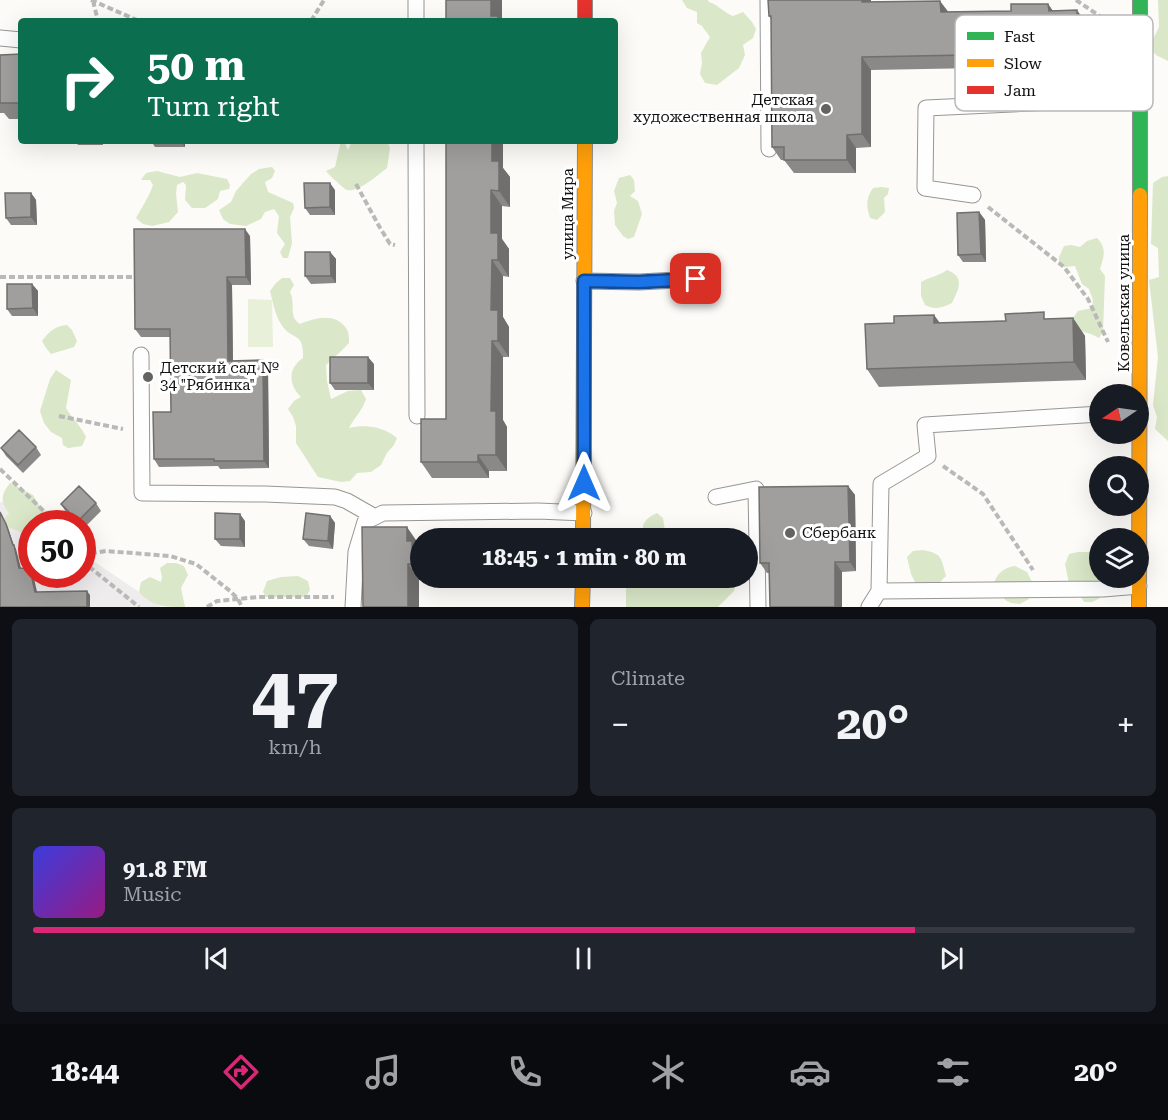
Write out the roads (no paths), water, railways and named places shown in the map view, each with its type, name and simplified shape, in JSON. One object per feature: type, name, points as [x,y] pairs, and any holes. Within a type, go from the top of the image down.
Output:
[{"type":"street","points":[[585,0],[585,18]]},
{"type":"street","name":"Ковельская улица","points":[[1140,0],[1140,15]]},
{"type":"street","name":"Ковельская улица","points":[[1139,384],[1141,111]]},
{"type":"street","name":"улица Мира","points":[[583,528],[585,144]]},
{"type":"street","name":"Ковельская улица","points":[[1139,444],[1139,528]]},
{"type":"street","points":[[582,607],[583,588]]},
{"type":"street","name":"Ковельская улица","points":[[1139,588],[1139,607]]},
{"type":"lane","points":[[416,0],[416,18]]},
{"type":"lane","points":[[768,0],[769,149]]},
{"type":"lane","points":[[0,38],[18,40]]},
{"type":"lane","points":[[955,107],[926,108],[925,188],[973,195]]},
{"type":"lane","points":[[416,144],[417,416]]},
{"type":"lane","points":[[584,281],[639,282],[696,279]]},
{"type":"lane","points":[[141,355],[142,493],[335,496],[375,517]]},
{"type":"lane","points":[[869,607],[879,591],[881,484],[928,456],[925,425],[1089,415]]},
{"type":"lane","points":[[717,497],[756,489],[758,607]]},
{"type":"lane","points":[[353,602],[356,552],[365,522],[383,513],[538,511],[584,513]]},
{"type":"lane","points":[[879,591],[1115,588]]},
{"type":"place","name":"Детская художественная школа","points":[[826,109]]},
{"type":"place","name":"Детский сад № 34 \"Рябинка\"","points":[[148,377]]},
{"type":"place","name":"Сбербанк","points":[[790,533]]}]
